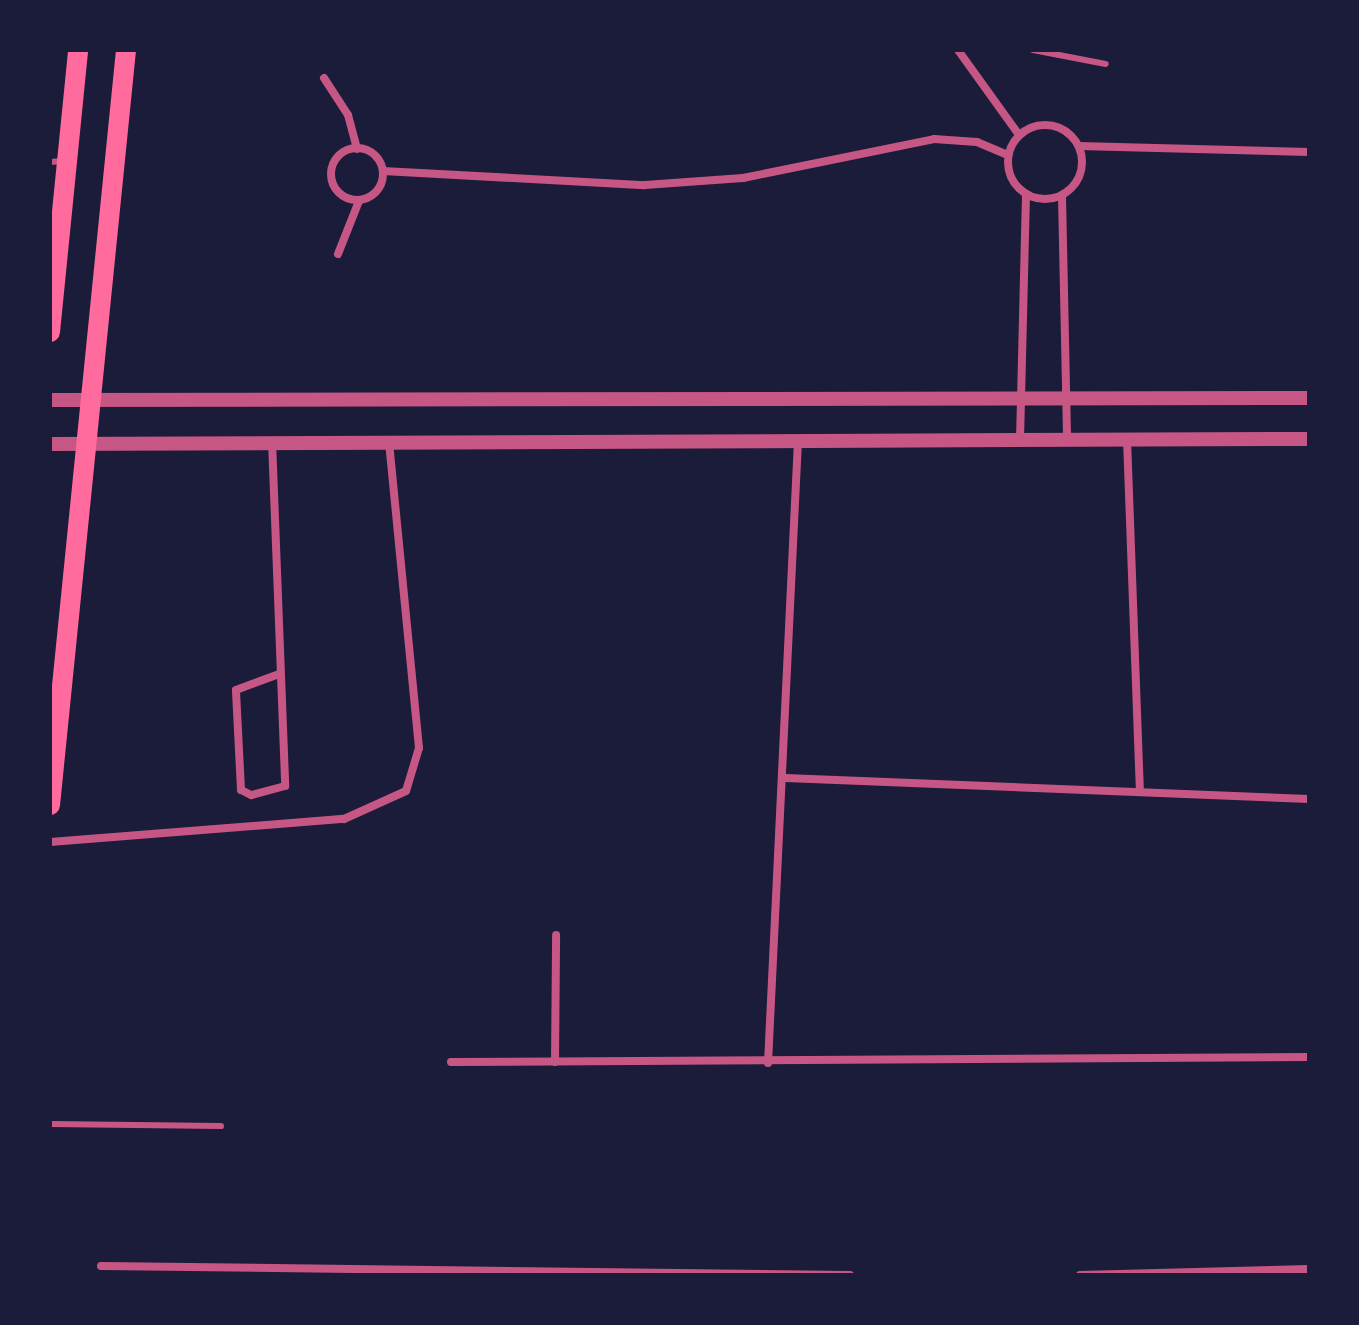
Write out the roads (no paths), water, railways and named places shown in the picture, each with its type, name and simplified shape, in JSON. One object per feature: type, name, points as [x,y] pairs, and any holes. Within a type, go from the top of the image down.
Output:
[{"type":"main road","points":[[50,332],[58,161],[78,50]]},
{"type":"main road","points":[[50,805],[126,50]]},
{"type":"street","points":[[958,50],[1019,135]]},
{"type":"street","points":[[324,78],[354,127],[357,149]]},
{"type":"street","points":[[1020,440],[1026,195],[1010,178],[1008,155],[1019,135],[1051,126],[1079,146],[1309,152]]},
{"type":"street","points":[[383,171],[645,185],[743,178],[934,139],[977,142],[1008,155]]},
{"type":"street","points":[[1067,439],[1062,196],[1082,168],[1079,146]]},
{"type":"street","points":[[357,149],[375,155],[383,171],[374,195],[359,201],[342,196],[331,174],[337,158],[357,149]]},
{"type":"street","points":[[1026,195],[1062,196]]},
{"type":"street","points":[[338,254],[359,201]]},
{"type":"street","points":[[50,400],[1309,398]]},
{"type":"street","points":[[768,1063],[786,778],[798,438]]},
{"type":"street","points":[[1127,439],[1140,792]]},
{"type":"street","points":[[50,444],[272,440],[1309,439]]},
{"type":"street","points":[[272,440],[285,786],[251,795],[241,790],[236,690],[279,674]]},
{"type":"street","points":[[50,842],[344,819],[406,791],[419,748],[389,440]]},
{"type":"street","points":[[786,778],[1309,799]]},
{"type":"street","points":[[555,1062],[556,935]]},
{"type":"street","points":[[451,1062],[768,1063],[1309,1057]]},
{"type":"street","points":[[101,1266],[850,1275]]},
{"type":"street","points":[[1080,1275],[1309,1269]]},
{"type":"lane","points":[[1033,50],[1106,64]]},
{"type":"lane","points":[[50,1124],[221,1126]]}]
